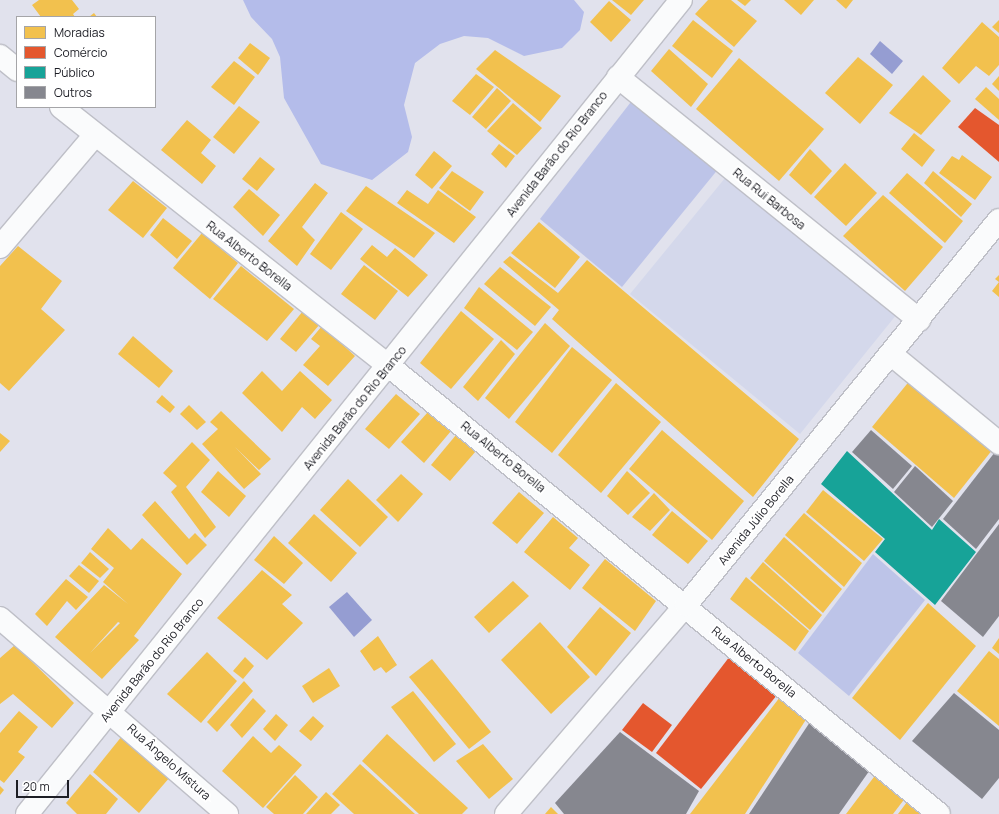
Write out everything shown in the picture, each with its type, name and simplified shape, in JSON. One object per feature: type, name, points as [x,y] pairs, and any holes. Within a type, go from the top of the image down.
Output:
[{"type":"street","name":"Avenida Barão do Rio Branco","points":[[27,814],[389,366],[618,77],[681,0]]},
{"type":"street","points":[[0,56],[16,69]]},
{"type":"street","name":"Rua Rui Barbosa","points":[[618,77],[919,320]]},
{"type":"street","name":"Rua Alberto Borella","points":[[62,108],[389,366],[686,605],[939,814]]},
{"type":"street","points":[[0,247],[95,135]]},
{"type":"street","name":"Avenida Júlio Borella","points":[[506,814],[686,605],[892,355],[999,220]]},
{"type":"street","points":[[892,355],[999,443]]},
{"type":"street","name":"Rua Ângelo Mistura","points":[[0,618],[111,711],[227,814]]},
{"type":"shaded area","points":[[243,0],[574,0],[584,12],[580,30],[562,48],[524,56],[488,38],[464,36],[440,44],[415,63],[404,105],[412,137],[408,152],[372,180],[321,164],[284,98],[280,57],[272,39],[251,17]]},
{"type":"shaded area","points":[[880,41],[903,61],[892,74],[870,54]]},
{"type":"shaded area","points":[[634,98],[719,168],[622,287],[540,219]]},
{"type":"shaded area","points":[[730,172],[897,314],[800,434],[630,294]]},
{"type":"shaded area","points":[[873,554],[925,600],[849,696],[798,653]]},
{"type":"shaded area","points":[[347,592],[372,620],[354,637],[329,607]]},
{"type":"building: Moradias","points":[[39,0],[72,0],[79,9],[73,14],[74,16],[40,16],[32,5]]},
{"type":"building: Moradias","points":[[612,0],[644,0],[631,15]]},
{"type":"building: Moradias","points":[[708,0],[731,0],[757,21],[734,47],[695,14]]},
{"type":"building: Moradias","points":[[737,0],[751,0],[745,6]]},
{"type":"building: Moradias","points":[[784,0],[814,0],[801,15]]},
{"type":"building: Moradias","points":[[836,0],[853,0],[846,9]]},
{"type":"building: Moradias","points":[[609,1],[631,20],[611,42],[590,22]]},
{"type":"building: Moradias","points":[[693,20],[733,51],[712,78],[672,46]]},
{"type":"building: Moradias","points":[[999,20],[999,33],[992,27]]},
{"type":"building: Moradias","points":[[982,22],[999,37],[999,65],[989,76],[976,66],[959,84],[942,68]]},
{"type":"building: Moradias","points":[[250,43],[270,58],[258,75],[238,58]]},
{"type":"building: Moradias","points":[[669,49],[708,84],[691,107],[651,71]]},
{"type":"building: Moradias","points":[[495,50],[561,96],[540,122],[476,69]]},
{"type":"building: Moradias","points":[[858,57],[893,85],[860,124],[825,93]]},
{"type":"building: Moradias","points":[[739,58],[824,129],[779,181],[696,109]]},
{"type":"building: Moradias","points":[[234,61],[255,77],[234,105],[211,87]]},
{"type":"building: Moradias","points":[[476,74],[494,87],[470,115],[452,101]]},
{"type":"building: Moradias","points":[[923,75],[951,101],[921,135],[889,113]]},
{"type":"building: Moradias","points":[[999,76],[999,91],[992,84]]},
{"type":"building: Moradias","points":[[986,87],[999,99],[999,120],[975,99]]},
{"type":"building: Moradias","points":[[497,88],[511,101],[486,129],[472,117]]},
{"type":"building: Moradias","points":[[513,103],[542,128],[517,155],[487,131]]},
{"type":"building: Moradias","points":[[239,106],[260,122],[234,154],[213,137]]},
{"type":"building: Moradias","points":[[187,120],[211,140],[201,153],[216,166],[202,184],[161,150]]},
{"type":"building: Moradias","points":[[914,133],[935,150],[922,167],[901,149]]},
{"type":"building: Moradias","points":[[499,144],[515,156],[506,168],[491,154]]},
{"type":"building: Moradias","points":[[810,149],[832,171],[811,195],[789,175]]},
{"type":"building: Moradias","points":[[434,151],[452,166],[432,189],[415,175]]},
{"type":"building: Moradias","points":[[962,155],[992,177],[975,200],[939,173],[952,156],[959,160]]},
{"type":"building: Moradias","points":[[260,157],[275,169],[257,191],[242,179]]},
{"type":"building: Moradias","points":[[845,163],[877,193],[846,226],[814,197]]},
{"type":"building: Moradias","points":[[452,171],[484,192],[470,211],[439,188]]},
{"type":"building: Moradias","points":[[933,171],[972,204],[961,217],[924,183]]},
{"type":"building: Moradias","points":[[907,173],[963,221],[945,243],[889,193]]},
{"type":"building: Moradias","points":[[133,181],[167,208],[143,238],[108,210]]},
{"type":"building: Moradias","points":[[315,183],[328,193],[302,227],[315,240],[297,266],[268,241]]},
{"type":"building: Moradias","points":[[366,186],[435,233],[414,258],[346,211]]},
{"type":"building: Moradias","points":[[249,189],[280,215],[263,236],[233,207]]},
{"type":"building: Moradias","points":[[407,190],[428,204],[438,190],[476,217],[454,243],[397,203]]},
{"type":"building: Moradias","points":[[883,195],[943,247],[905,291],[843,236]]},
{"type":"building: Moradias","points":[[341,212],[363,229],[331,270],[310,254]]},
{"type":"building: Moradias","points":[[163,218],[192,241],[177,259],[150,235]]},
{"type":"building: Moradias","points":[[539,222],[580,257],[555,288],[511,253]]},
{"type":"building: Moradias","points":[[202,233],[238,263],[210,299],[173,268]]},
{"type":"building: Moradias","points":[[372,245],[387,257],[395,248],[428,275],[408,297],[360,259]]},
{"type":"building: Moradias","points":[[18,246],[62,281],[41,309],[65,330],[9,391],[0,383],[0,266]]},
{"type":"building: Moradias","points":[[510,256],[558,293],[587,260],[799,439],[753,497],[552,319],[559,310],[503,262]]},
{"type":"building: Moradias","points":[[364,265],[398,291],[375,320],[341,294]]},
{"type":"building: Moradias","points":[[241,266],[294,309],[267,341],[213,299]]},
{"type":"building: Moradias","points":[[500,267],[551,307],[535,326],[484,284]]},
{"type":"building: Moradias","points":[[999,275],[999,282],[995,279]]},
{"type":"building: Moradias","points":[[999,282],[999,297],[992,291]]},
{"type":"building: Moradias","points":[[479,287],[533,332],[517,350],[464,308]]},
{"type":"building: Moradias","points":[[303,311],[320,324],[296,352],[280,339]]},
{"type":"building: Moradias","points":[[461,311],[494,339],[451,389],[420,363]]},
{"type":"building: Moradias","points":[[545,323],[570,346],[509,419],[485,398]]},
{"type":"building: Moradias","points":[[322,326],[355,356],[328,386],[303,365],[320,346],[311,339]]},
{"type":"building: Moradias","points":[[133,336],[173,371],[159,388],[118,354]]},
{"type":"building: Moradias","points":[[501,340],[515,354],[478,401],[463,387]]},
{"type":"building: Moradias","points":[[572,347],[612,380],[552,453],[515,422]]},
{"type":"building: Moradias","points":[[262,371],[282,391],[300,371],[332,400],[315,419],[302,407],[282,432],[242,393]]},
{"type":"building: Moradias","points":[[911,379],[993,449],[954,498],[872,427]]},
{"type":"building: Moradias","points":[[616,383],[661,422],[601,493],[558,455]]},
{"type":"building: Moradias","points":[[396,394],[420,414],[389,449],[365,429]]},
{"type":"building: Moradias","points":[[162,395],[175,407],[170,413],[156,402]]},
{"type":"building: Moradias","points":[[189,405],[206,422],[197,430],[180,414]]},
{"type":"building: Moradias","points":[[221,411],[271,459],[259,470],[235,447],[261,474],[244,489],[202,444],[218,429],[210,422]]},
{"type":"building: Moradias","points":[[428,412],[451,431],[424,463],[401,442]]},
{"type":"building: Moradias","points":[[662,430],[744,501],[712,540],[629,469]]},
{"type":"building: Moradias","points":[[0,433],[10,441],[0,452]]},
{"type":"building: Moradias","points":[[456,435],[476,451],[450,481],[431,465]]},
{"type":"building: Moradias","points":[[192,442],[210,460],[186,487],[216,527],[205,538],[171,492],[177,486],[163,473]]},
{"type":"building: Moradias","points":[[218,471],[246,496],[229,517],[201,492]]},
{"type":"building: Moradias","points":[[627,471],[650,493],[628,515],[607,496]]},
{"type":"building: Moradias","points":[[401,474],[423,494],[398,522],[376,500]]},
{"type":"building: Moradias","points":[[348,479],[388,517],[360,547],[320,510]]},
{"type":"building: Moradias","points":[[823,490],[883,539],[864,561],[806,512]]},
{"type":"building: Moradias","points":[[519,492],[544,513],[517,544],[492,523]]},
{"type":"building: Moradias","points":[[654,493],[670,510],[650,531],[632,517]]},
{"type":"building: Moradias","points":[[155,501],[189,539],[195,533],[207,545],[187,565],[142,515]]},
{"type":"building: Moradias","points":[[672,511],[708,541],[688,564],[652,535]]},
{"type":"building: Moradias","points":[[804,513],[862,563],[844,587],[785,535]]},
{"type":"building: Moradias","points":[[314,514],[357,553],[331,582],[288,543]]},
{"type":"building: Moradias","points":[[553,517],[578,538],[569,548],[590,565],[570,590],[524,552]]},
{"type":"building: Moradias","points":[[108,528],[131,550],[142,538],[182,574],[134,636],[139,640],[102,679],[55,637],[104,585],[128,604],[103,582],[114,568],[91,549]],"holes":[[[118,622],[120,623],[90,653]]]},
{"type":"building: Moradias","points":[[274,536],[303,563],[284,584],[254,560]]},
{"type":"building: Moradias","points":[[784,537],[842,589],[823,613],[764,561]]},
{"type":"building: Moradias","points":[[90,552],[109,569],[100,578],[81,563]]},
{"type":"building: Moradias","points":[[605,559],[656,601],[635,631],[582,588]]},
{"type":"building: Moradias","points":[[763,562],[822,615],[810,630],[750,578]]},
{"type":"building: Moradias","points":[[79,565],[99,581],[89,593],[69,576]]},
{"type":"building: Moradias","points":[[262,570],[292,595],[282,604],[303,623],[267,660],[217,618]]},
{"type":"building: Moradias","points":[[746,577],[809,631],[795,651],[730,599]]},
{"type":"building: Moradias","points":[[66,579],[88,597],[76,610],[67,601],[47,626],[35,614]]},
{"type":"building: Moradias","points":[[513,581],[529,596],[489,633],[474,617]]},
{"type":"building: Moradias","points":[[928,603],[976,646],[900,740],[852,698]]},
{"type":"building: Moradias","points":[[600,607],[631,633],[596,676],[567,647]]},
{"type":"building: Moradias","points":[[540,622],[590,677],[551,714],[501,660]]},
{"type":"building: Moradias","points":[[378,636],[397,665],[386,673],[381,667],[374,671],[360,651]]},
{"type":"building: Moradias","points":[[999,638],[999,654],[992,648]]},
{"type":"building: Moradias","points":[[15,645],[74,703],[52,728],[13,694],[0,704],[0,658]]},
{"type":"building: Moradias","points":[[989,651],[999,659],[999,726],[957,691]]},
{"type":"building: Moradias","points":[[207,652],[237,681],[201,723],[167,694]]},
{"type":"building: Moradias","points":[[245,657],[254,666],[243,679],[233,671]]},
{"type":"building: Moradias","points":[[432,659],[491,732],[469,749],[409,677]]},
{"type":"building: Moradias","points":[[329,668],[340,686],[313,703],[302,686]]},
{"type":"building: Moradias","points":[[244,681],[253,691],[217,732],[207,722]]},
{"type":"building: Moradias","points":[[413,691],[456,744],[434,762],[391,707]]},
{"type":"building: Moradias","points":[[780,697],[807,718],[745,814],[690,814]]},
{"type":"building: Moradias","points":[[253,698],[266,711],[242,738],[230,725]]},
{"type":"building: Moradias","points":[[19,711],[38,727],[18,752],[25,757],[4,783],[0,780],[0,733]]},
{"type":"building: Moradias","points":[[276,714],[288,725],[275,741],[263,729]]},
{"type":"building: Moradias","points":[[313,716],[324,726],[311,741],[299,731]]},
{"type":"building: Moradias","points":[[387,734],[468,808],[462,814],[419,814],[362,761]]},
{"type":"building: Moradias","points":[[122,736],[170,777],[139,813],[93,772]]},
{"type":"building: Moradias","points":[[253,736],[271,753],[279,745],[302,765],[263,808],[222,771]]},
{"type":"building: Moradias","points":[[483,744],[513,779],[489,799],[456,761]]},
{"type":"building: Moradias","points":[[360,764],[415,814],[354,814],[332,794]]},
{"type":"building: Moradias","points":[[877,773],[906,797],[893,814],[846,814]]},
{"type":"building: Moradias","points":[[90,774],[118,799],[106,814],[77,814],[66,803]]},
{"type":"building: Moradias","points":[[295,775],[318,797],[303,814],[274,814],[266,807]]},
{"type":"building: Moradias","points":[[0,786],[4,790],[0,795]]},
{"type":"building: Moradias","points":[[326,792],[340,805],[331,814],[306,814]]},
{"type":"building: Moradias","points":[[907,802],[922,814],[898,814]]},
{"type":"building: Moradias","points":[[551,807],[558,814],[545,814]]},
{"type":"building: Comércio","points":[[975,108],[999,125],[999,162],[958,127]]},
{"type":"building: Comércio","points":[[730,656],[777,695],[701,789],[656,753]]},
{"type":"building: Comércio","points":[[643,703],[672,725],[652,752],[622,730]]},
{"type":"building: Público","points":[[847,451],[932,530],[939,519],[976,552],[935,605],[875,552],[885,539],[821,484]]},
{"type":"building: Outros","points":[[871,430],[912,466],[893,489],[852,452]]},
{"type":"building: Outros","points":[[995,452],[999,455],[999,519],[976,549],[943,519]]},
{"type":"building: Outros","points":[[915,466],[953,501],[932,527],[894,492]]},
{"type":"building: Outros","points":[[999,524],[999,616],[983,637],[941,601]]},
{"type":"building: Outros","points":[[954,693],[999,730],[999,778],[982,799],[912,741]]},
{"type":"building: Outros","points":[[812,719],[872,767],[839,814],[749,814]]},
{"type":"building: Outros","points":[[620,732],[699,791],[686,814],[564,814],[555,803]]}]
